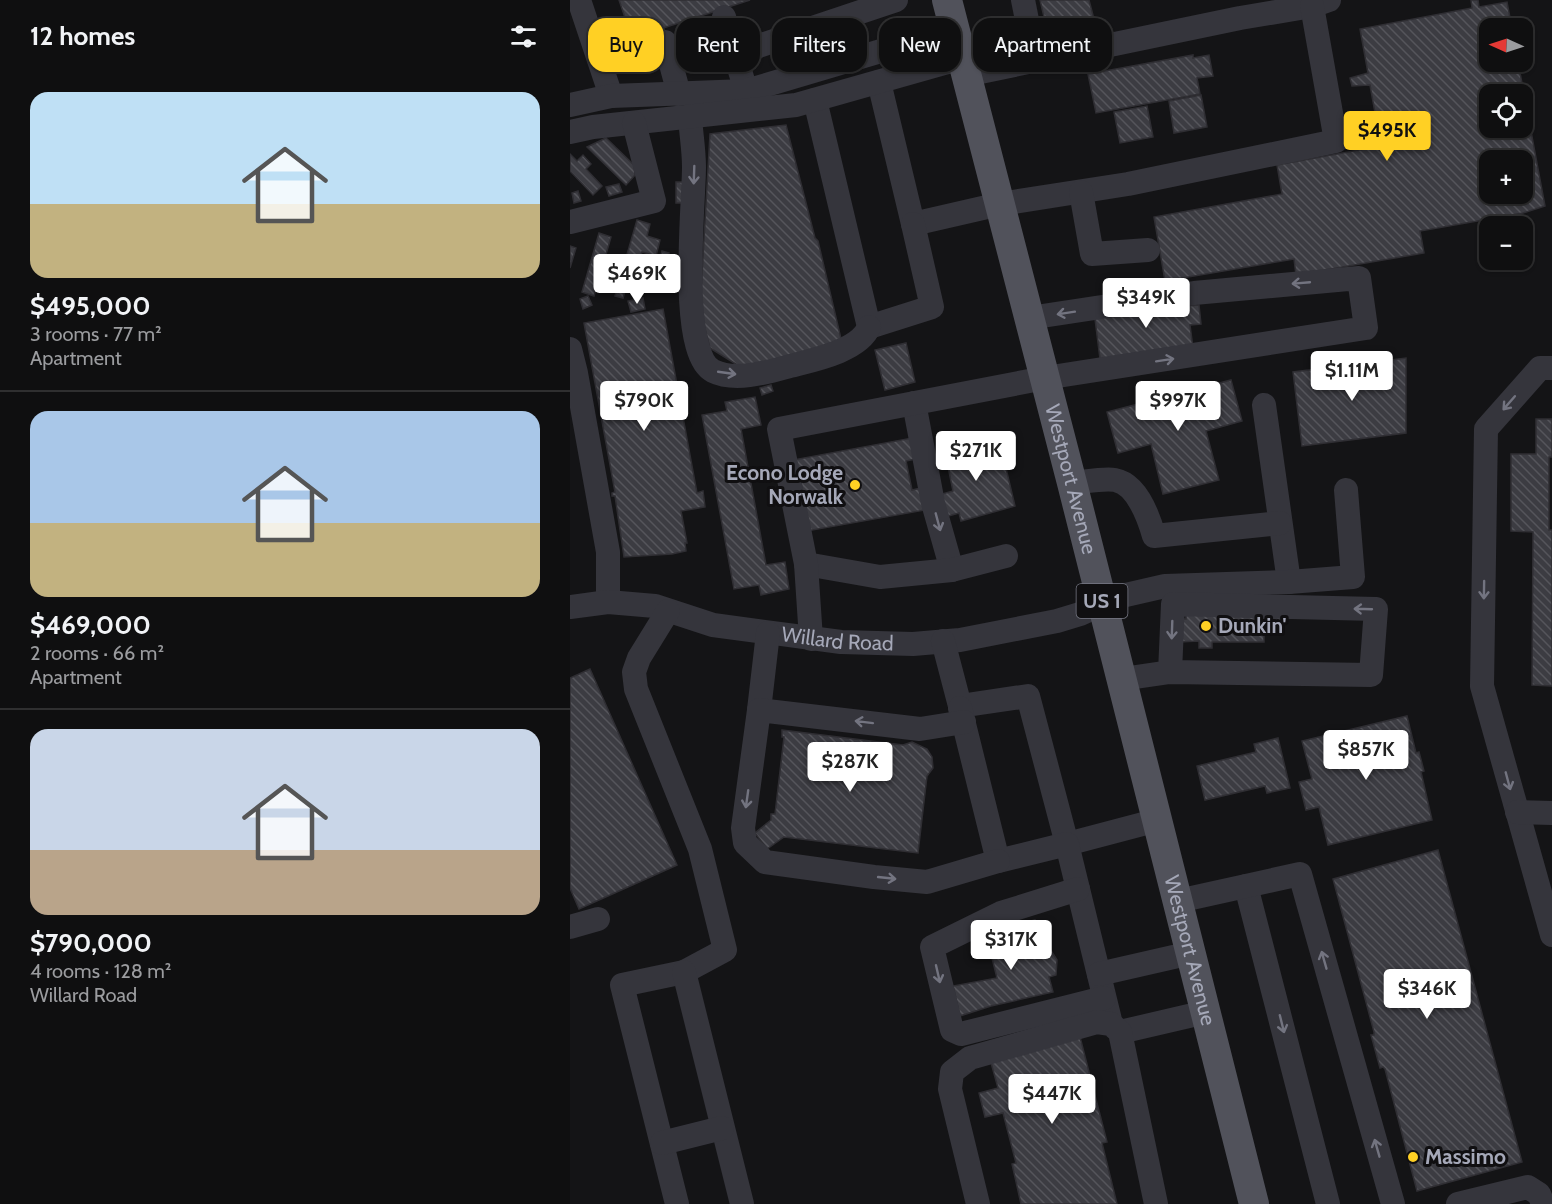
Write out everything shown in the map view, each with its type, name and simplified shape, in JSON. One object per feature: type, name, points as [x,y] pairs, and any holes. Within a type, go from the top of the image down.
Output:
[{"type":"main road","name":"Westport Avenue","points":[[947,0],[951,18]]},
{"type":"main road","name":"Westport Avenue","points":[[961,55],[1103,603],[1254,1204]]},
{"type":"street","points":[[579,0],[611,96]]},
{"type":"street","points":[[760,46],[896,0]]},
{"type":"street","points":[[1023,0],[1027,18]]},
{"type":"street","points":[[913,224],[1000,204],[1128,184],[1336,141],[1321,3],[1255,8],[1112,42]]},
{"type":"street","points":[[665,42],[679,93]]},
{"type":"street","points":[[570,105],[611,96],[746,91],[879,51]]},
{"type":"street","points":[[570,132],[593,127],[796,105],[879,82],[973,65]]},
{"type":"street","points":[[740,72],[746,91]]},
{"type":"street","points":[[869,327],[932,307],[879,82]]},
{"type":"street","points":[[690,117],[694,165],[690,305],[694,330],[706,365],[712,370],[721,374],[735,375],[772,371],[837,352],[864,337],[869,327],[815,100]]},
{"type":"street","points":[[570,222],[654,201],[634,123]]},
{"type":"street","points":[[1081,192],[1092,254],[1148,250]]},
{"type":"street","points":[[812,639],[806,564],[779,429],[1045,378],[1366,328],[1359,278],[1194,293],[1029,318]]},
{"type":"street","points":[[570,349],[608,552],[608,602]]},
{"type":"street","points":[[1552,368],[1540,368],[1486,429],[1482,686],[1552,935]]},
{"type":"street","points":[[914,403],[933,503],[952,570]]},
{"type":"street","points":[[1264,405],[1289,582]]},
{"type":"street","points":[[1072,483],[1115,480],[1127,486],[1146,511],[1154,536],[1280,523]]},
{"type":"street","name":"Willard Road","points":[[571,604],[608,602],[655,606],[713,625],[812,639],[873,644],[912,644],[1010,632],[1080,614],[1133,592],[1165,586],[1289,582],[1353,577],[1346,490]]},
{"type":"street","points":[[806,564],[880,577],[952,570],[1006,556]]},
{"type":"street","points":[[1122,679],[1170,672],[1371,675],[1376,609],[1173,604],[1170,672]]},
{"type":"street","points":[[668,611],[639,658],[634,672],[636,689],[700,849],[725,950],[684,972],[622,985],[677,1204]]},
{"type":"street","points":[[768,633],[743,828],[745,843],[765,862],[927,882],[998,861],[1158,820]]},
{"type":"street","points":[[943,641],[998,861]]},
{"type":"street","points":[[759,710],[920,729],[962,714],[1028,696],[1104,998],[1115,1028],[1156,1204]]},
{"type":"street","points":[[1517,812],[1552,813]]},
{"type":"street","points":[[1178,901],[1300,874],[1393,1204]]},
{"type":"street","points":[[1246,886],[1328,1204]]},
{"type":"street","points":[[1078,890],[1001,913],[932,947],[952,1030],[961,1034],[1104,998]]},
{"type":"street","points":[[570,927],[598,919]]},
{"type":"street","points":[[1099,974],[1191,953]]},
{"type":"street","points":[[684,972],[742,1204]]},
{"type":"street","points":[[974,1203],[950,1089],[952,1072],[970,1058],[1097,1022],[1115,1028],[1206,1012]]},
{"type":"street","points":[[662,1143],[722,1128]]},
{"type":"street","points":[[1458,1204],[1528,1187],[1539,1194],[1543,1204]]},
{"type":"building","points":[[619,0],[750,0],[694,18],[676,18],[676,24],[664,28],[664,18],[625,18]]},
{"type":"building","points":[[1040,0],[1089,0],[1094,18],[1044,18]]},
{"type":"building","points":[[1471,0],[1478,0],[1479,7],[1507,2],[1510,18],[1479,18],[1479,72],[1520,72],[1522,84],[1479,84],[1479,138],[1532,138],[1545,206],[1506,216],[1479,216],[1479,221],[1420,231],[1424,253],[1296,275],[1294,259],[1165,281],[1154,217],[1282,194],[1277,165],[1381,146],[1370,85],[1352,86],[1350,78],[1368,73],[1360,29],[1472,8]]},
{"type":"building","points":[[1193,55],[1193,58],[1209,55],[1213,76],[1197,78],[1200,94],[1096,113],[1088,74],[1112,72],[1112,70]]},
{"type":"building","points":[[1201,95],[1207,127],[1174,133],[1169,101]]},
{"type":"building","points":[[1147,106],[1153,137],[1120,143],[1114,112]]},
{"type":"building","points":[[786,125],[815,238],[818,241],[842,343],[742,368],[710,348],[700,310],[710,134]]},
{"type":"building","points":[[606,138],[634,165],[635,175],[626,185],[587,147]]},
{"type":"building","points":[[570,154],[577,161],[583,155],[591,164],[586,169],[602,186],[593,195],[570,171]]},
{"type":"building","points":[[676,182],[684,182],[684,203],[676,203]]},
{"type":"building","points":[[619,184],[622,192],[609,196],[606,187]]},
{"type":"building","points":[[578,191],[581,201],[574,203],[572,193]]},
{"type":"building","points":[[637,220],[650,224],[647,236],[660,240],[656,256],[642,252],[633,286],[619,282]]},
{"type":"building","points":[[599,233],[611,237],[594,296],[582,292]]},
{"type":"building","points":[[570,246],[576,248],[570,268]]},
{"type":"building","points":[[662,251],[669,253],[667,261],[660,260]]},
{"type":"building","points":[[618,285],[626,288],[623,298],[615,296]]},
{"type":"building","points":[[588,296],[592,305],[583,309],[580,299]]},
{"type":"building","points":[[643,298],[645,309],[631,312],[628,301]]},
{"type":"building","points":[[1186,299],[1187,306],[1199,305],[1201,324],[1190,325],[1193,348],[1100,359],[1094,311]]},
{"type":"building","points":[[663,309],[697,493],[703,491],[705,507],[681,511],[687,543],[685,543],[686,551],[624,557],[615,496],[612,496],[615,492],[584,323]]},
{"type":"building","points":[[906,343],[915,382],[885,390],[875,350]]},
{"type":"building","points":[[1406,358],[1406,433],[1302,446],[1293,372]]},
{"type":"building","points":[[1231,380],[1242,421],[1206,431],[1219,480],[1163,494],[1151,444],[1118,453],[1107,412]]},
{"type":"building","points":[[771,385],[773,391],[762,395],[760,388]]},
{"type":"building","points":[[755,397],[761,425],[741,429],[766,565],[785,562],[789,589],[761,595],[759,585],[734,589],[702,415],[727,411],[725,402]]},
{"type":"building","points":[[1536,419],[1552,419],[1552,457],[1549,457],[1549,530],[1552,530],[1552,686],[1532,685],[1533,532],[1511,531],[1511,454],[1536,454]]},
{"type":"building","name":"Econo Lodge Norwalk","points":[[912,438],[916,459],[906,461],[912,490],[921,488],[925,510],[807,531],[803,505],[812,503],[812,500],[801,503],[793,460]]},
{"type":"building","points":[[999,439],[1015,506],[961,521],[959,513],[941,518],[935,496],[953,491],[945,452]]},
{"type":"building","points":[[1186,609],[1287,609],[1287,622],[1267,622],[1267,616],[1264,615],[1264,642],[1212,642],[1212,648],[1199,648],[1199,641],[1179,642],[1183,619],[1186,619]]},
{"type":"building","points":[[590,669],[677,865],[579,909],[570,888],[570,678]]},
{"type":"building","points":[[1407,716],[1416,753],[1419,752],[1424,771],[1421,772],[1432,820],[1328,845],[1319,807],[1306,810],[1299,782],[1312,779],[1302,741]]},
{"type":"building","points":[[782,730],[903,745],[912,742],[927,749],[932,757],[933,768],[927,776],[918,853],[784,837],[767,849],[755,833],[771,820],[771,814],[775,814],[784,737],[782,737]]},
{"type":"building","points":[[1278,738],[1290,788],[1267,793],[1265,786],[1205,800],[1197,766],[1256,752],[1254,744]]},
{"type":"building","points":[[1438,850],[1522,1162],[1417,1191],[1385,1069],[1380,1068],[1371,1035],[1374,1035],[1374,1032],[1333,879]]},
{"type":"building","points":[[1035,920],[1044,951],[1050,949],[1057,960],[1056,975],[1049,977],[1053,992],[991,1006],[960,1016],[953,986],[997,978],[987,938],[1009,933],[1007,927]]},
{"type":"building","points":[[1080,1037],[1107,1142],[1102,1143],[1117,1204],[1021,1204],[1012,1164],[1016,1163],[1003,1113],[985,1117],[979,1093],[998,1088],[990,1059]]},
{"type":"place","name":"Econo Lodge Norwalk","points":[[855,485]]},
{"type":"place","name":"Dunkin'","points":[[1206,626]]},
{"type":"place","name":"Massimo","points":[[1413,1157]]}]
